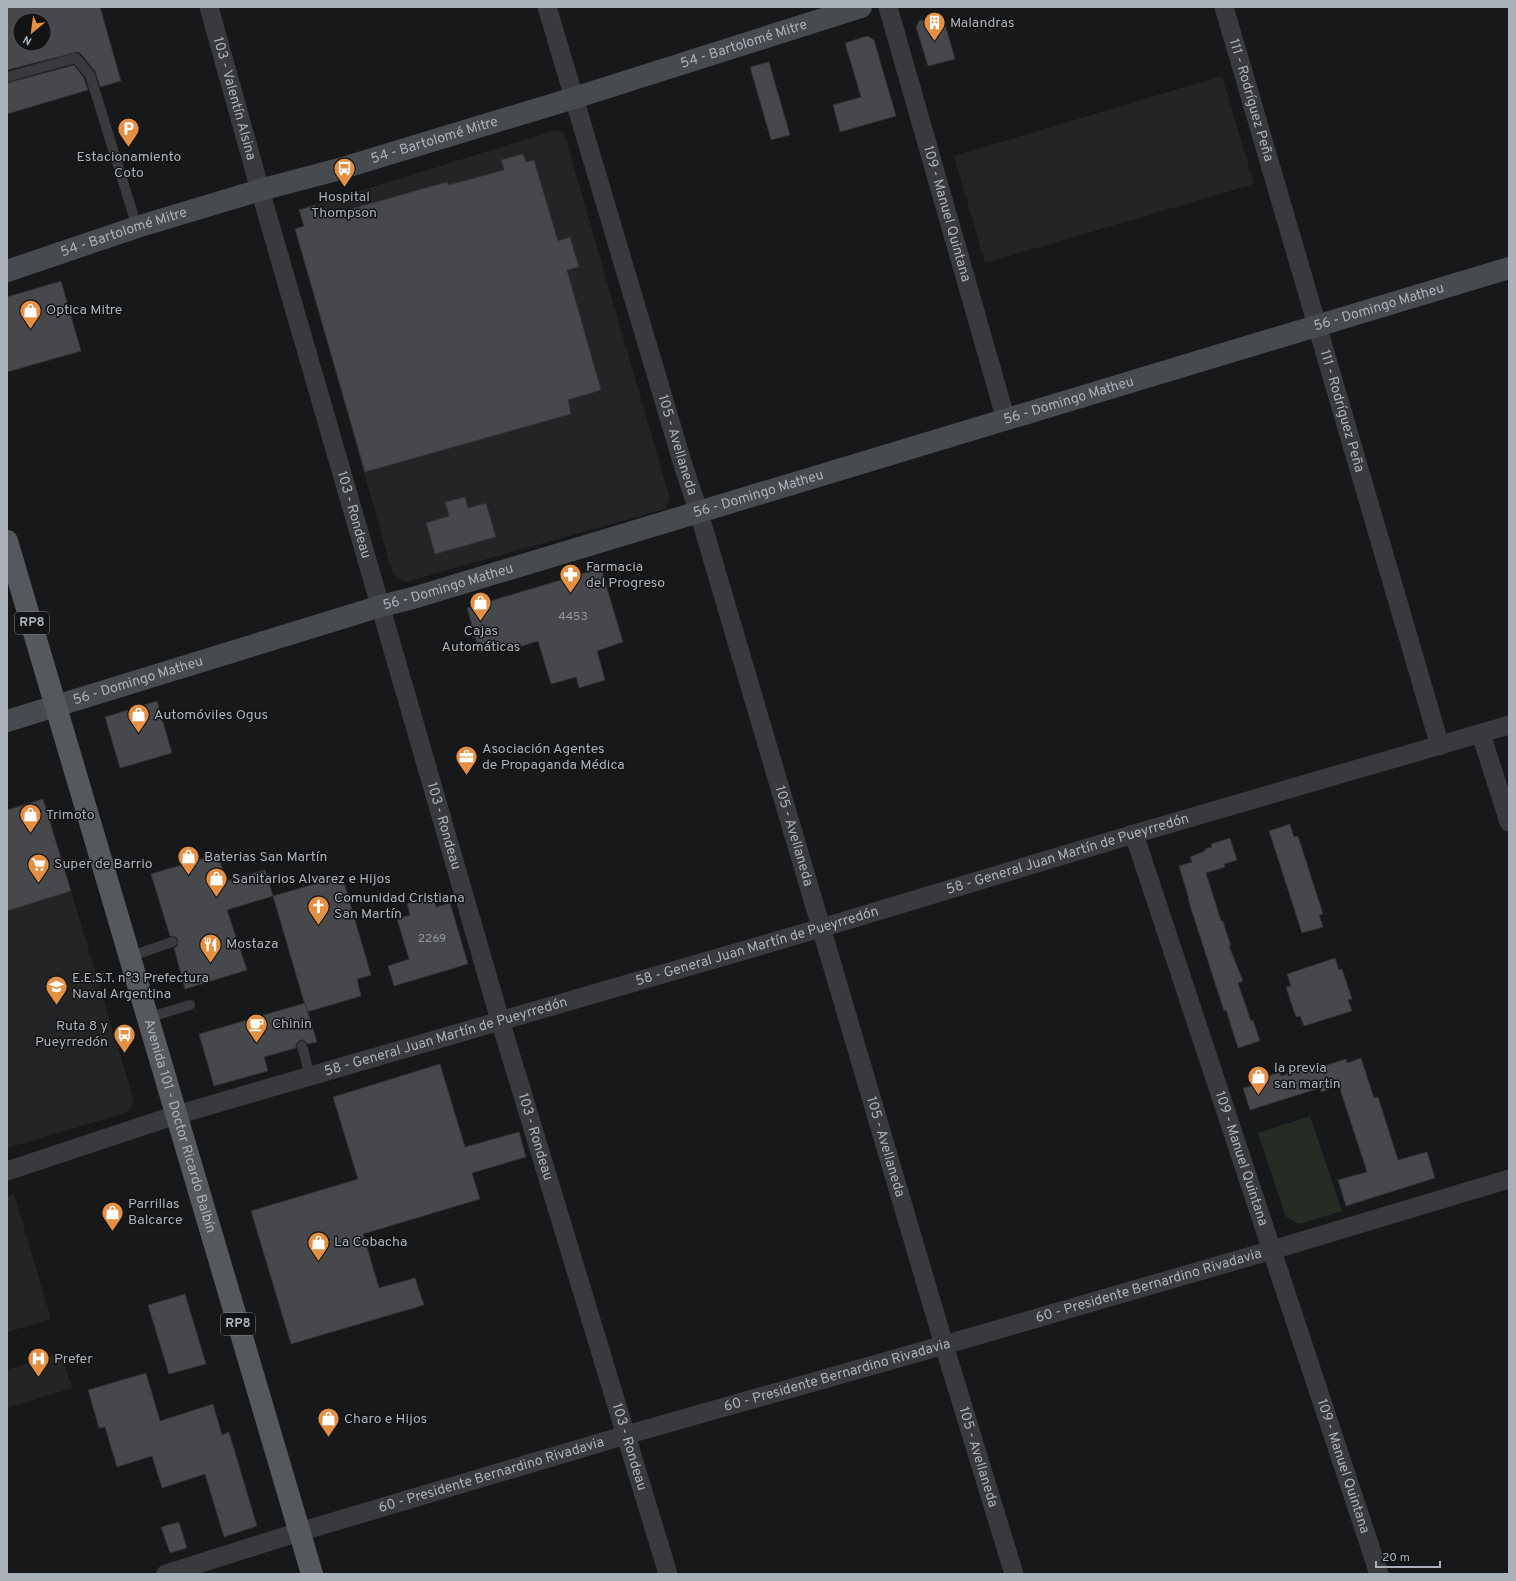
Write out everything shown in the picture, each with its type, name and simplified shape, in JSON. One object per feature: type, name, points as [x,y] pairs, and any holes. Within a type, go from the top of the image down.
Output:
[{"type":"main road","name":"Avenida 101 - Doctor Ricardo Balbín","points":[[7,541],[312,1574]]},
{"type":"street","name":"103 - Valentín Alsina","points":[[209,7],[260,190]]},
{"type":"street","name":"105 - Avellaneda","points":[[547,7],[699,513],[944,1345],[1014,1574]]},
{"type":"street","name":"54 - Bartolomé Mitre","points":[[7,271],[137,227],[260,190],[344,168],[574,98],[861,7]]},
{"type":"street","name":"109 - Manuel Quintana","points":[[888,7],[1006,420]]},
{"type":"street","name":"111 - Rodríguez Peña","points":[[1224,7],[1440,746]]},
{"type":"street","name":"103 - Rondeau","points":[[260,190],[500,1020],[668,1574]]},
{"type":"street","name":"56 - Domingo Matheu","points":[[7,721],[381,606],[421,596],[699,513],[1509,268]]},
{"type":"street","name":"58 - General Juan Martín de Pueyrredón","points":[[7,1171],[176,1115],[821,928],[1134,834],[1509,725]]},
{"type":"street","points":[[1481,734],[1509,822]]},
{"type":"street","name":"109 - Manuel Quintana","points":[[1134,834],[1379,1574]]},
{"type":"street","name":"60 - Presidente Bernardino Rivadavia","points":[[166,1574],[299,1532],[626,1435],[1272,1250],[1509,1178]]},
{"type":"lane","points":[[7,77],[76,58],[90,75],[137,227]]},
{"type":"lane","points":[[129,957],[172,942]]},
{"type":"lane","points":[[147,1018],[190,1005]]},
{"type":"lane","points":[[302,1046],[310,1076]]},
{"type":"shaded area","points":[[1222,76],[1254,184],[985,263],[954,156]]},
{"type":"shaded area","points":[[556,130],[564,133],[670,499],[665,509],[405,582],[393,575],[295,229],[304,226],[299,210]]},
{"type":"shaded area","name":"E.E.S.T. n°3 Prefectura Naval Argentina","points":[[71,891],[134,1101],[128,1112],[7,1148],[7,911]]},
{"type":"shaded area","points":[[1310,1116],[1342,1211],[1299,1224],[1286,1217],[1258,1133]]},
{"type":"shaded area","points":[[14,1194],[51,1319],[7,1332],[7,1196]]},
{"type":"shaded area","name":"Prefer","points":[[61,1353],[72,1388],[7,1408],[7,1370]]},
{"type":"building","points":[[7,7],[100,7],[121,81],[100,87],[95,71],[78,52],[7,70]]},
{"type":"building","name":"Malandras","points":[[942,14],[955,59],[928,66],[916,27],[919,21]]},
{"type":"building","points":[[867,36],[874,40],[896,116],[840,132],[833,105],[861,97],[845,43]]},
{"type":"building","points":[[769,62],[790,135],[771,140],[750,67]]},
{"type":"building","points":[[74,65],[84,78],[88,90],[7,114],[7,83]]},
{"type":"building","points":[[523,154],[526,162],[534,160],[558,241],[570,237],[579,267],[567,270],[601,390],[568,400],[571,414],[365,472],[295,229],[304,226],[299,210],[315,205],[319,218],[447,182],[448,185],[504,170],[501,160]]},
{"type":"building","points":[[61,281],[81,351],[7,372],[7,297]]},
{"type":"building","points":[[465,497],[468,508],[486,503],[496,537],[435,554],[426,523],[449,516],[445,502]]},
{"type":"building","points":[[601,568],[623,642],[597,651],[605,680],[579,688],[576,677],[551,684],[538,641],[509,650],[507,644],[480,653],[467,608]]},
{"type":"building","name":"Automóviles Ogus","points":[[157,701],[172,753],[120,768],[105,717]]},
{"type":"building","name":"Trimoto","points":[[43,799],[71,891],[7,911],[7,810]]},
{"type":"building","points":[[1290,824],[1294,837],[1298,836],[1323,914],[1319,915],[1323,927],[1302,933],[1269,831]]},
{"type":"building","points":[[1230,838],[1237,860],[1224,864],[1225,867],[1206,873],[1221,921],[1223,921],[1231,946],[1229,946],[1243,981],[1238,983],[1251,1021],[1253,1020],[1260,1041],[1238,1048],[1226,1010],[1224,1011],[1179,866],[1192,862],[1190,857],[1212,847],[1211,844]]},
{"type":"building","points":[[218,854],[226,881],[265,870],[273,896],[227,910],[247,970],[185,989],[174,948],[177,946],[178,940],[176,937],[170,936],[151,874]]},
{"type":"building","name":"Comunidad Cristiana San Martín","points":[[342,876],[371,975],[357,979],[361,996],[307,1012],[273,896]]},
{"type":"building","points":[[433,896],[436,907],[450,903],[468,964],[394,986],[388,966],[409,959],[397,919],[410,915],[407,904]]},
{"type":"building","points":[[1335,958],[1339,970],[1342,969],[1352,999],[1348,1000],[1352,1011],[1304,1026],[1300,1016],[1296,1017],[1286,987],[1291,986],[1287,974]]},
{"type":"building","name":"Chinin","points":[[305,1003],[317,1042],[308,1044],[304,1040],[300,1040],[296,1044],[296,1048],[264,1057],[268,1071],[214,1086],[199,1034]]},
{"type":"building","points":[[1361,1058],[1374,1098],[1378,1097],[1398,1160],[1427,1152],[1435,1178],[1346,1206],[1338,1180],[1367,1172],[1339,1086],[1321,1092],[1320,1088],[1250,1110],[1243,1088],[1256,1085],[1255,1080],[1280,1072],[1281,1076],[1320,1063],[1321,1067],[1346,1059],[1347,1063]]},
{"type":"building","points":[[440,1064],[465,1147],[519,1132],[526,1157],[472,1173],[480,1199],[363,1234],[379,1288],[415,1278],[424,1305],[291,1344],[251,1211],[358,1179],[333,1097]]},
{"type":"building","points":[[185,1294],[206,1364],[169,1374],[148,1305]]},
{"type":"building","points":[[146,1373],[160,1421],[213,1404],[222,1435],[229,1432],[257,1526],[224,1537],[205,1474],[162,1488],[152,1456],[117,1467],[105,1427],[99,1428],[88,1390]]},
{"type":"building","points":[[179,1522],[187,1548],[170,1553],[161,1527]]},
{"type":"place","name":"Malandras","points":[[935,42]]},
{"type":"place","name":"Estacionamiento Coto","points":[[129,148]]},
{"type":"place","name":"Hospital Thompson","points":[[344,188]]},
{"type":"place","name":"Optica Mitre","points":[[31,330]]},
{"type":"place","name":"Farmacia del Progreso","points":[[571,594]]},
{"type":"place","name":"Cajas Automáticas","points":[[481,622]]},
{"type":"place","name":"Automóviles Ogus","points":[[138,734]]},
{"type":"place","name":"Asociación Agentes de Propaganda Médica","points":[[466,776]]},
{"type":"place","name":"Trimoto","points":[[30,834]]},
{"type":"place","name":"Baterias San Martín","points":[[189,876]]},
{"type":"place","name":"Super de Barrio","points":[[38,884]]},
{"type":"place","name":"Sanitarios Alvarez e Hijos","points":[[216,898]]},
{"type":"place","name":"Comunidad Cristiana San Martín","points":[[319,926]]},
{"type":"place","name":"Mostaza","points":[[211,964]]},
{"type":"place","name":"E.E.S.T. n°3 Prefectura Naval Argentina","points":[[56,1006]]},
{"type":"place","name":"Chinin","points":[[256,1044]]},
{"type":"place","name":"Ruta 8 y Pueyrredón","points":[[124,1054]]},
{"type":"place","name":"la previa san martin","points":[[1259,1096]]},
{"type":"place","name":"Parrillas Balcarce","points":[[112,1232]]},
{"type":"place","name":"La Cobacha","points":[[319,1262]]},
{"type":"place","name":"Prefer","points":[[38,1378]]},
{"type":"place","name":"Charo e Hijos","points":[[329,1438]]}]
